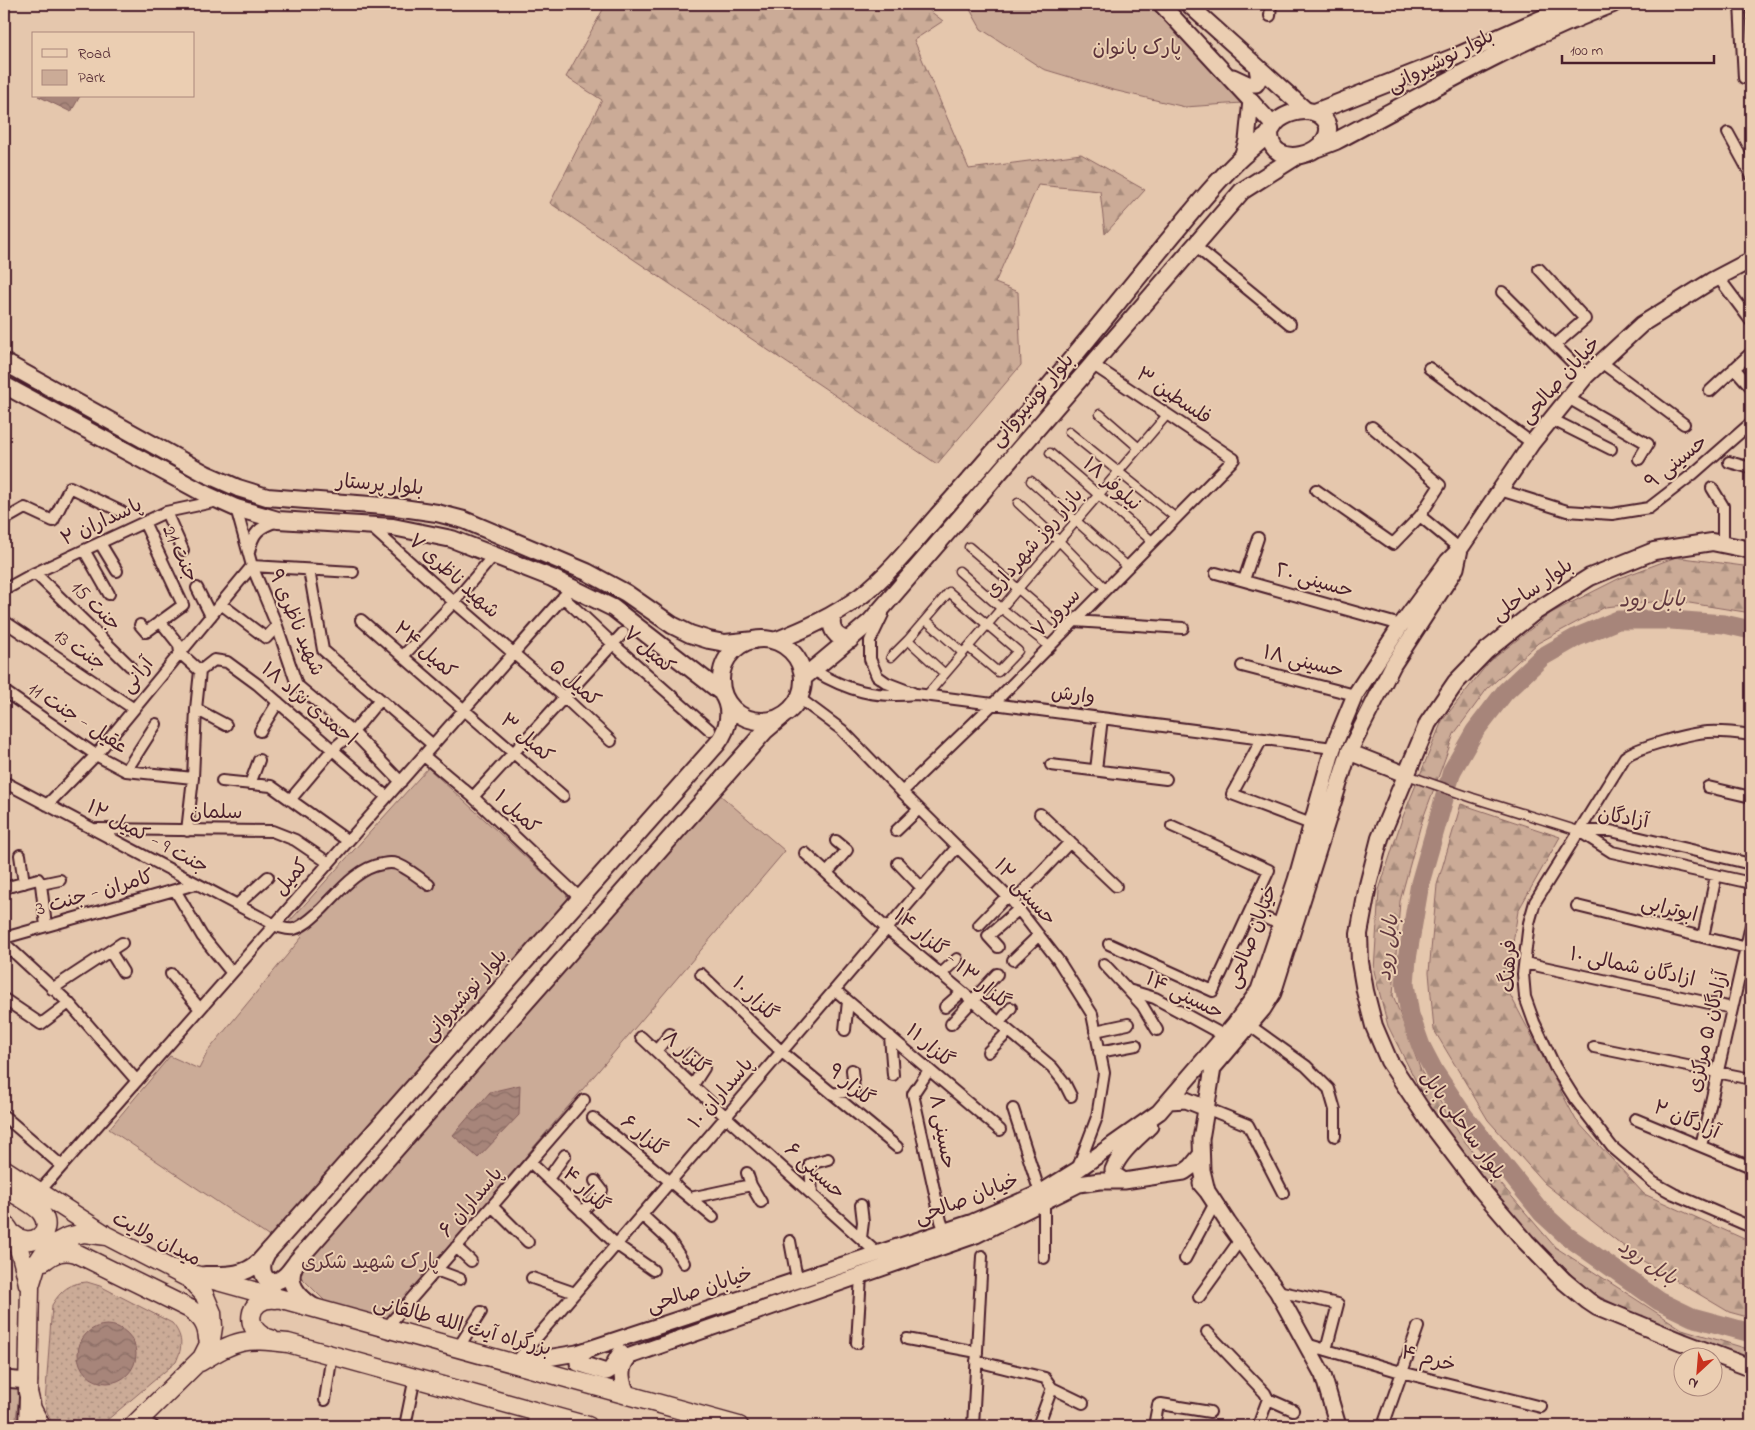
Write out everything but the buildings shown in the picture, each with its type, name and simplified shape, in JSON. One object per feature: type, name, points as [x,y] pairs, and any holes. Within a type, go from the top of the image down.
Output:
[{"type":"highway","points":[[4,1169],[112,1238]]},
{"type":"highway","points":[[4,1187],[41,1212],[45,1220],[42,1233],[34,1240],[22,1240],[8,1228]]},
{"type":"highway","points":[[8,1228],[22,1256],[30,1287]]},
{"type":"highway","name":"میدان ولایت","points":[[41,1426],[32,1409],[29,1387],[30,1287],[34,1269],[40,1258],[52,1245],[61,1239],[84,1233],[96,1233],[112,1238],[174,1269],[196,1283],[207,1300],[212,1313],[213,1327],[207,1349],[197,1364],[142,1424]]},
{"type":"highway","points":[[30,1287],[41,1264],[50,1256],[67,1251],[76,1253],[193,1311],[205,1324],[208,1339],[207,1349]]},
{"type":"highway","name":"بزرگراه آیت الله طالقانی","points":[[174,1269],[740,1426]]},
{"type":"highway","points":[[282,1299],[269,1298],[260,1302],[254,1308],[251,1322],[255,1330],[262,1336],[415,1377],[534,1419],[588,1426]]},
{"type":"highway","points":[[197,1364],[226,1346],[241,1341],[254,1339],[288,1343]]},
{"type":"main road","points":[[1161,4],[1228,74],[1251,100],[1272,129]]},
{"type":"main road","name":"بلوار نوشیروانی","points":[[1311,112],[1457,56],[1575,4]]},
{"type":"main road","name":"بلوار نوشیروانی","points":[[1318,148],[1336,141],[1486,62],[1580,16],[1613,4]]},
{"type":"main road","points":[[1198,7],[1257,68],[1311,112],[1323,117],[1328,124],[1328,134],[1318,148],[1297,156],[1283,155],[1275,150],[1270,142],[1272,129],[1286,116],[1311,112]]},
{"type":"main road","points":[[1228,74],[1252,85],[1256,84],[1259,79],[1257,68]]},
{"type":"main road","points":[[1242,157],[1248,140],[1251,100]]},
{"type":"main road","name":"بلوار نوشیروانی","points":[[775,641],[816,625],[833,615],[863,595],[888,571],[962,489],[1190,214],[1242,157],[1272,129]]},
{"type":"main road","name":"بلوار نوشیروانی","points":[[808,674],[870,622],[1242,191],[1297,156]]},
{"type":"main road","points":[[1225,175],[1243,170],[1246,172],[1248,179],[1242,191]]},
{"type":"main road","name":"خيابان صالحی","points":[[900,1263],[989,1230],[1078,1177],[1158,1112],[1225,1036],[1259,990],[1312,824],[1332,748],[1355,695],[1401,625],[1448,561],[1460,549],[1532,443],[1586,376],[1642,324],[1718,277],[1751,260]]},
{"type":"main road","name":"بلوار پرستار","points":[[4,362],[206,474],[238,488],[277,499],[396,506],[452,517],[580,568],[619,588],[672,625],[690,634],[709,640],[725,642],[755,640]]},
{"type":"main road","name":"بلوار پرستار","points":[[4,385],[219,501],[236,508],[262,517],[281,520],[401,528],[446,537],[494,555],[568,592],[613,608],[721,692],[726,698]]},
{"type":"main road","name":"بلوار ساحلی","points":[[1408,775],[1428,724],[1456,682],[1486,651],[1534,613],[1590,577],[1654,551],[1712,542],[1751,550]]},
{"type":"main road","name":"خيابان صالحی","points":[[1211,1197],[1200,1156],[1213,1068],[1263,1009],[1273,992],[1348,752],[1393,665],[1456,568],[1460,549]]},
{"type":"main road","points":[[833,615],[832,629],[836,635],[842,639],[850,640]]},
{"type":"main road","points":[[269,1251],[261,1267],[264,1276],[271,1281],[284,1278],[765,731],[785,714],[799,698],[808,674],[793,653],[775,641],[755,640],[742,644],[727,658],[721,678],[726,698],[734,709],[752,719],[765,720],[785,714]]},
{"type":"main road","name":"بلوار نوشیروانی","points":[[195,1275],[232,1275],[244,1272],[254,1267],[269,1251],[717,744],[725,732],[729,720],[726,698]]},
{"type":"main road","points":[[1348,752],[1408,775]]},
{"type":"main road","name":"بلوار ساحلی بابل","points":[[1408,775],[1380,838],[1368,885],[1359,934],[1360,962],[1365,991],[1374,1026],[1389,1061],[1429,1122],[1479,1187],[1526,1242],[1579,1293],[1598,1307],[1751,1368]]},
{"type":"main road","points":[[1192,1072],[1190,1080],[1193,1088],[1201,1091],[1209,1088]]},
{"type":"main road","points":[[1169,1101],[1186,1100],[1206,1108]]},
{"type":"main road","points":[[1124,1181],[1115,1175],[1113,1170],[1115,1165],[1125,1150],[1153,1123],[1158,1112]]},
{"type":"main road","points":[[1184,1172],[1192,1167],[1200,1156]]},
{"type":"main road","points":[[1184,1172],[1194,1177],[1211,1197],[1277,1291],[1322,1375],[1338,1426]]},
{"type":"main road","name":"خيابان صالحی","points":[[1078,1177],[1100,1181],[1124,1181],[1184,1172]]},
{"type":"main road","name":"خيابان صالحی","points":[[896,1248],[1042,1198]]},
{"type":"main road","name":"خیابان صالحی","points":[[514,1364],[558,1358],[896,1248]]},
{"type":"main road","points":[[297,1261],[291,1272],[294,1287],[303,1300],[315,1308]]},
{"type":"main road","name":"خیابان صالحی","points":[[629,1396],[624,1388],[622,1377],[625,1362],[630,1356],[900,1263]]},
{"type":"main road","points":[[590,1348],[579,1356],[578,1363],[606,1372],[611,1370],[620,1354],[652,1348]]},
{"type":"main road","points":[[4,1380],[29,1387],[27,1426]]},
{"type":"street","points":[[1270,16],[1271,4]]},
{"type":"street","points":[[1740,4],[1744,78]]},
{"type":"street","points":[[1728,133],[1751,175]]},
{"type":"street","points":[[1195,246],[1290,324]]},
{"type":"street","points":[[1540,270],[1585,319],[1555,345]]},
{"type":"street","points":[[1718,277],[1751,321]]},
{"type":"street","points":[[1502,292],[1586,376]]},
{"type":"street","points":[[1710,390],[1751,353]]},
{"type":"street","points":[[1601,362],[1684,424]]},
{"type":"street","name":"فلسطین ۳","points":[[1092,364],[1234,459]]},
{"type":"street","points":[[1430,368],[1532,443]]},
{"type":"street","points":[[1734,368],[1751,387]]},
{"type":"street","points":[[1568,398],[1648,444],[1640,459]]},
{"type":"street","points":[[1100,414],[1139,448]]},
{"type":"street","name":"بازار روز شهرداری","points":[[927,695],[1167,415]]},
{"type":"street","points":[[1551,419],[1611,449]]},
{"type":"street","name":"حسینی ٩","points":[[1500,490],[1567,511],[1612,514],[1649,508],[1693,474],[1751,423]]},
{"type":"street","points":[[1316,490],[1393,544],[1420,516],[1440,485],[1372,427]]},
{"type":"street","points":[[1069,432],[1176,518]]},
{"type":"street","name":"نیلوفر ۱۸","points":[[1050,453],[1152,541]]},
{"type":"street","name":"سرور ۷","points":[[902,792],[993,704],[1234,459]]},
{"type":"street","points":[[1729,462],[1751,468]]},
{"type":"street","points":[[1031,481],[1128,567]]},
{"type":"street","points":[[4,520],[25,508],[53,521],[70,487],[122,512]]},
{"type":"street","points":[[1712,488],[1723,506],[1723,544]]},
{"type":"street","name":"پاسداران ۲","points":[[4,590],[35,573],[166,512],[219,501]]},
{"type":"street","points":[[1018,503],[1059,541],[1106,590]]},
{"type":"street","name":"شهید ناظری ۹","points":[[236,508],[252,566],[277,626],[297,685],[353,732],[401,782]]},
{"type":"street","points":[[166,512],[184,550]]},
{"type":"street","points":[[1420,516],[1460,549]]},
{"type":"street","points":[[249,553],[252,539],[257,532],[266,525],[281,520]]},
{"type":"street","name":"جنت 21","points":[[140,625],[146,632],[184,605],[144,522]]},
{"type":"street","name":"شهید ناظری ۷","points":[[369,526],[513,654]]},
{"type":"street","points":[[1244,580],[1258,538]]},
{"type":"street","points":[[100,543],[117,571]]},
{"type":"street","points":[[969,547],[1066,630]]},
{"type":"street","points":[[84,550],[109,594]]},
{"type":"street","points":[[403,656],[454,602],[494,555]]},
{"type":"street","points":[[252,566],[353,572]]},
{"type":"street","name":"آرانی","points":[[47,805],[96,755],[252,566]]},
{"type":"street","points":[[309,570],[323,650],[434,745]]},
{"type":"street","points":[[959,571],[1049,646]]},
{"type":"street","name":"حسینی ٢٠","points":[[1216,572],[1401,625]]},
{"type":"street","name":"جنت 15","points":[[35,573],[130,666]]},
{"type":"street","points":[[197,588],[211,616]]},
{"type":"street","name":"کمیل ۷","points":[[568,592],[613,644],[710,730]]},
{"type":"street","name":"کمیل","points":[[39,1192],[568,592]]},
{"type":"street","points":[[891,657],[949,592],[1018,651],[998,672],[926,620]]},
{"type":"street","points":[[890,598],[870,641],[870,659],[877,676],[887,683],[916,694]]},
{"type":"street","points":[[221,604],[266,638],[277,626]]},
{"type":"street","name":"کمیل ۲۴","points":[[361,620],[464,710]]},
{"type":"street","name":"جنت 13","points":[[4,621],[134,709]]},
{"type":"street","points":[[160,621],[179,646],[180,653],[200,671],[196,709],[193,778],[187,831]]},
{"type":"street","points":[[1074,621],[1183,628]]},
{"type":"street","points":[[473,797],[623,633]]},
{"type":"street","points":[[908,640],[945,674]]},
{"type":"street","name":"کمیل ۵","points":[[513,654],[564,697],[611,741]]},
{"type":"street","name":"احمدی نژاد ۱۸","points":[[200,671],[214,660],[227,662],[278,702],[388,797]]},
{"type":"street","name":"حسینی ۱۸","points":[[1242,666],[1355,695]]},
{"type":"street","name":"وارش","points":[[808,674],[850,689],[872,694],[894,696],[927,695],[1332,748]]},
{"type":"street","name":"عقیل - جنت 11","points":[[4,692],[96,755],[126,771],[193,778]]},
{"type":"street","name":"حسینی ۱۲","points":[[799,698],[842,730],[1013,902],[1058,960],[1092,1014],[1104,1073],[1098,1117],[1078,1177]]},
{"type":"street","points":[[290,800],[332,749],[353,732],[380,699]]},
{"type":"street","points":[[260,731],[278,702]]},
{"type":"street","points":[[196,709],[226,725]]},
{"type":"street","name":"کمیل ۳","points":[[464,710],[514,751],[563,796]]},
{"type":"street","points":[[1096,770],[1102,718]]},
{"type":"street","points":[[126,771],[156,724]]},
{"type":"street","name":"فرهنگ","points":[[1751,735],[1716,731],[1703,732],[1634,751],[1622,761],[1535,902],[1529,923],[1524,990],[1534,1022],[1555,1067],[1575,1099],[1606,1141],[1622,1157],[1659,1186],[1751,1226]]},
{"type":"street","points":[[1262,739],[1232,794],[1312,824]]},
{"type":"street","name":"کمیل ۱","points":[[424,756],[473,797],[581,899]]},
{"type":"street","points":[[250,784],[259,760]]},
{"type":"street","points":[[1051,764],[1166,779]]},
{"type":"street","points":[[1408,775],[1473,798],[1579,831]]},
{"type":"street","points":[[222,781],[271,786],[348,842]]},
{"type":"street","name":"جنت 9 - کمیل ۱۲","points":[[4,782],[274,926]]},
{"type":"street","points":[[1708,788],[1751,797]]},
{"type":"street","points":[[896,831],[919,809]]},
{"type":"street","points":[[1040,814],[1116,886]]},
{"type":"street","points":[[1109,944],[1213,991],[1269,870],[1172,826]]},
{"type":"street","name":"سلمان","points":[[93,829],[272,831],[295,840],[329,863]]},
{"type":"street","name":"آزادگان","points":[[1579,831],[1611,831],[1751,864]]},
{"type":"street","name":"آزادگان","points":[[1579,831],[1612,852],[1751,883]]},
{"type":"street","points":[[827,873],[847,850],[836,841]]},
{"type":"street","points":[[998,947],[988,936],[1013,902],[1070,842]]},
{"type":"street","name":"پاسداران ١٠","points":[[514,1364],[957,847]]},
{"type":"street","name":"گلزار ۱۳ - گلزار ۱۴","points":[[805,853],[887,929],[1052,1067],[1064,1082],[1071,1096]]},
{"type":"street","points":[[20,855],[24,883]]},
{"type":"street","points":[[274,926],[294,929],[303,925],[314,917],[348,882],[367,868],[379,864],[390,862],[397,864],[416,874],[429,885]]},
{"type":"street","points":[[898,863],[922,888]]},
{"type":"street","points":[[1703,937],[1716,876]]},
{"type":"street","points":[[237,905],[268,877]]},
{"type":"street","points":[[4,888],[38,879],[41,884],[46,926]]},
{"type":"street","points":[[41,884],[60,880]]},
{"type":"street","name":"کامران - جنت 3","points":[[4,938],[196,884]]},
{"type":"street","points":[[174,890],[202,936],[232,973]]},
{"type":"street","points":[[979,925],[1013,902]]},
{"type":"street","name":"ابوترابی","points":[[1577,906],[1749,948]]},
{"type":"street","points":[[1250,911],[1281,925]]},
{"type":"street","name":"آزادگان ۵ مرکزی","points":[[1701,1146],[1732,1008],[1749,948],[1751,925]]},
{"type":"street","points":[[1013,960],[1039,935]]},
{"type":"street","points":[[4,943],[69,1003],[137,1081]]},
{"type":"street","points":[[52,989],[122,943]]},
{"type":"street","points":[[110,951],[123,972]]},
{"type":"street","points":[[941,974],[957,959]]},
{"type":"street","name":"ازادگان شمالی ۱۰","points":[[1525,963],[1732,1008]]},
{"type":"street","points":[[1104,964],[1142,1006],[1157,1030]]},
{"type":"street","points":[[170,974],[200,1010]]},
{"type":"street","name":"گلزار ۱۰","points":[[702,974],[782,1052]]},
{"type":"street","points":[[951,1024],[997,974]]},
{"type":"street","name":"گلزار ١١","points":[[835,990],[1000,1130]]},
{"type":"street","name":"حسینی ۱۴","points":[[1128,990],[1155,998],[1225,1036]]},
{"type":"street","points":[[945,1007],[962,992]]},
{"type":"street","points":[[4,999],[41,1024],[69,1003]]},
{"type":"street","points":[[845,1030],[848,1001]]},
{"type":"street","points":[[999,1023],[1010,1008]]},
{"type":"street","points":[[1095,1031],[1128,1024]]},
{"type":"street","points":[[1249,1025],[1306,1066],[1329,1089],[1335,1110],[1335,1136]]},
{"type":"street","points":[[988,1052],[1009,1031]]},
{"type":"street","points":[[656,1051],[670,1034]]},
{"type":"street","points":[[890,1036],[893,1075]]},
{"type":"street","name":"گلزار ۸","points":[[641,1037],[726,1116]]},
{"type":"street","points":[[1100,1052],[1136,1045]]},
{"type":"street","points":[[1594,1047],[1751,1079]]},
{"type":"street","name":"گلزار ٩","points":[[782,1052],[896,1147]]},
{"type":"street","points":[[690,1054],[704,1068],[693,1085]]},
{"type":"street","points":[[833,1094],[854,1090],[852,1070]]},
{"type":"street","name":"حسینی ۸","points":[[929,1070],[913,1094],[945,1232]]},
{"type":"street","name":"پاسداران ۶","points":[[386,1328],[584,1100]]},
{"type":"street","points":[[1206,1108],[1248,1125],[1283,1193]]},
{"type":"street","points":[[1013,1109],[1042,1198],[1044,1258]]},
{"type":"street","points":[[4,1116],[62,1166]]},
{"type":"street","name":"حسینی ۶","points":[[726,1116],[878,1254]]},
{"type":"street","name":"گلزار ۶","points":[[594,1118],[713,1217]]},
{"type":"street","name":"آزادگان ۲","points":[[1635,1119],[1751,1167]]},
{"type":"street","points":[[548,1179],[565,1155]]},
{"type":"street","points":[[812,1194],[810,1164],[828,1159]]},
{"type":"street","name":"گلزار ۴","points":[[530,1162],[616,1244],[653,1270]]},
{"type":"street","points":[[747,1173],[751,1185],[761,1202]]},
{"type":"street","points":[[582,1212],[602,1190],[595,1181]]},
{"type":"street","points":[[690,1198],[751,1185]]},
{"type":"street","points":[[1185,1259],[1211,1197]]},
{"type":"street","points":[[861,1205],[864,1222],[861,1238]]},
{"type":"street","points":[[492,1206],[528,1242]]},
{"type":"street","points":[[642,1215],[670,1241],[684,1262]]},
{"type":"street","points":[[1199,1297],[1240,1240]]},
{"type":"street","points":[[790,1241],[797,1279]]},
{"type":"street","points":[[456,1247],[471,1261]]},
{"type":"street","points":[[973,1426],[982,1256]]},
{"type":"street","points":[[436,1270],[460,1279]]},
{"type":"street","points":[[857,1343],[861,1276]]},
{"type":"street","points":[[532,1278],[575,1292]]},
{"type":"street","points":[[1277,1291],[1338,1304],[1326,1350]]},
{"type":"street","points":[[458,1348],[481,1312]]},
{"type":"street","points":[[1383,1426],[1418,1327]]},
{"type":"street","points":[[1207,1332],[1265,1393],[1268,1399],[1293,1410]]},
{"type":"street","points":[[906,1339],[976,1356],[1045,1378],[1052,1388],[1083,1403]]},
{"type":"street","name":"خرم ۴","points":[[1306,1344],[1401,1372],[1541,1407]]},
{"type":"street","points":[[325,1400],[332,1354]]},
{"type":"street","points":[[405,1426],[415,1377]]},
{"type":"street","points":[[1038,1426],[1052,1388]]},
{"type":"street","points":[[1258,1426],[1268,1399]]},
{"type":"street","points":[[1154,1426],[1158,1405],[1161,1404],[1210,1412]]},
{"type":"green space","points":[[606,4],[921,4],[943,21],[914,40],[969,169],[1081,154],[1145,190],[1105,234],[1100,191],[1038,185],[995,283],[1018,292],[1021,365],[937,464],[550,203],[602,100],[566,77]]},
{"type":"green space","name":"پارک بانوان","points":[[967,4],[1155,4],[1242,103],[1185,107],[1113,90],[1043,69],[981,29]]},
{"type":"green space","points":[[1676,557],[1751,567],[1751,613],[1671,600],[1605,607],[1538,643],[1487,689],[1454,734],[1421,824],[1400,901],[1393,995],[1421,1071],[1465,1142],[1555,1247],[1682,1329],[1751,1350],[1751,1361],[1722,1351],[1722,1348],[1715,1348],[1681,1336],[1590,1292],[1532,1237],[1477,1171],[1425,1099],[1388,1026],[1374,971],[1379,890],[1402,819],[1442,721],[1489,662],[1551,613],[1620,578]]},
{"type":"green space","points":[[428,768],[566,894],[569,902],[271,1238],[109,1129],[170,1056],[199,1069],[208,1051],[302,937],[288,923]]},
{"type":"green space","name":"پارک شهید شکری","points":[[719,794],[785,851],[386,1321],[326,1302],[296,1272]]},
{"type":"green space","points":[[1461,804],[1560,837],[1518,911],[1506,987],[1576,1120],[1644,1194],[1751,1242],[1751,1318],[1729,1312],[1640,1259],[1544,1183],[1488,1120],[1434,1030],[1429,972],[1437,885]]},
{"type":"green space","points":[[87,1282],[100,1286],[172,1323],[180,1337],[181,1346],[176,1362],[100,1426],[62,1426],[51,1420],[45,1404],[52,1305],[66,1288]]},
{"type":"green space","points":[[4,1387],[20,1389],[15,1426],[4,1426]]},
{"type":"water","points":[[42,98],[79,98],[71,112]]},
{"type":"water","points":[[520,1085],[519,1115],[478,1158],[453,1135],[490,1092]]},
{"type":"water","points":[[107,1325],[118,1327],[131,1338],[136,1354],[134,1365],[123,1378],[107,1383],[96,1381],[83,1370],[78,1354],[80,1343],[91,1330]]},
{"type":"waterway","name":"بابل رود","points":[[1751,630],[1724,624],[1671,620],[1618,620],[1577,637],[1542,657],[1505,692],[1475,731],[1452,771],[1420,883],[1407,959],[1405,984],[1410,1015],[1421,1046],[1434,1071],[1464,1116],[1542,1213],[1567,1236],[1659,1301],[1692,1317],[1751,1333]]}]
